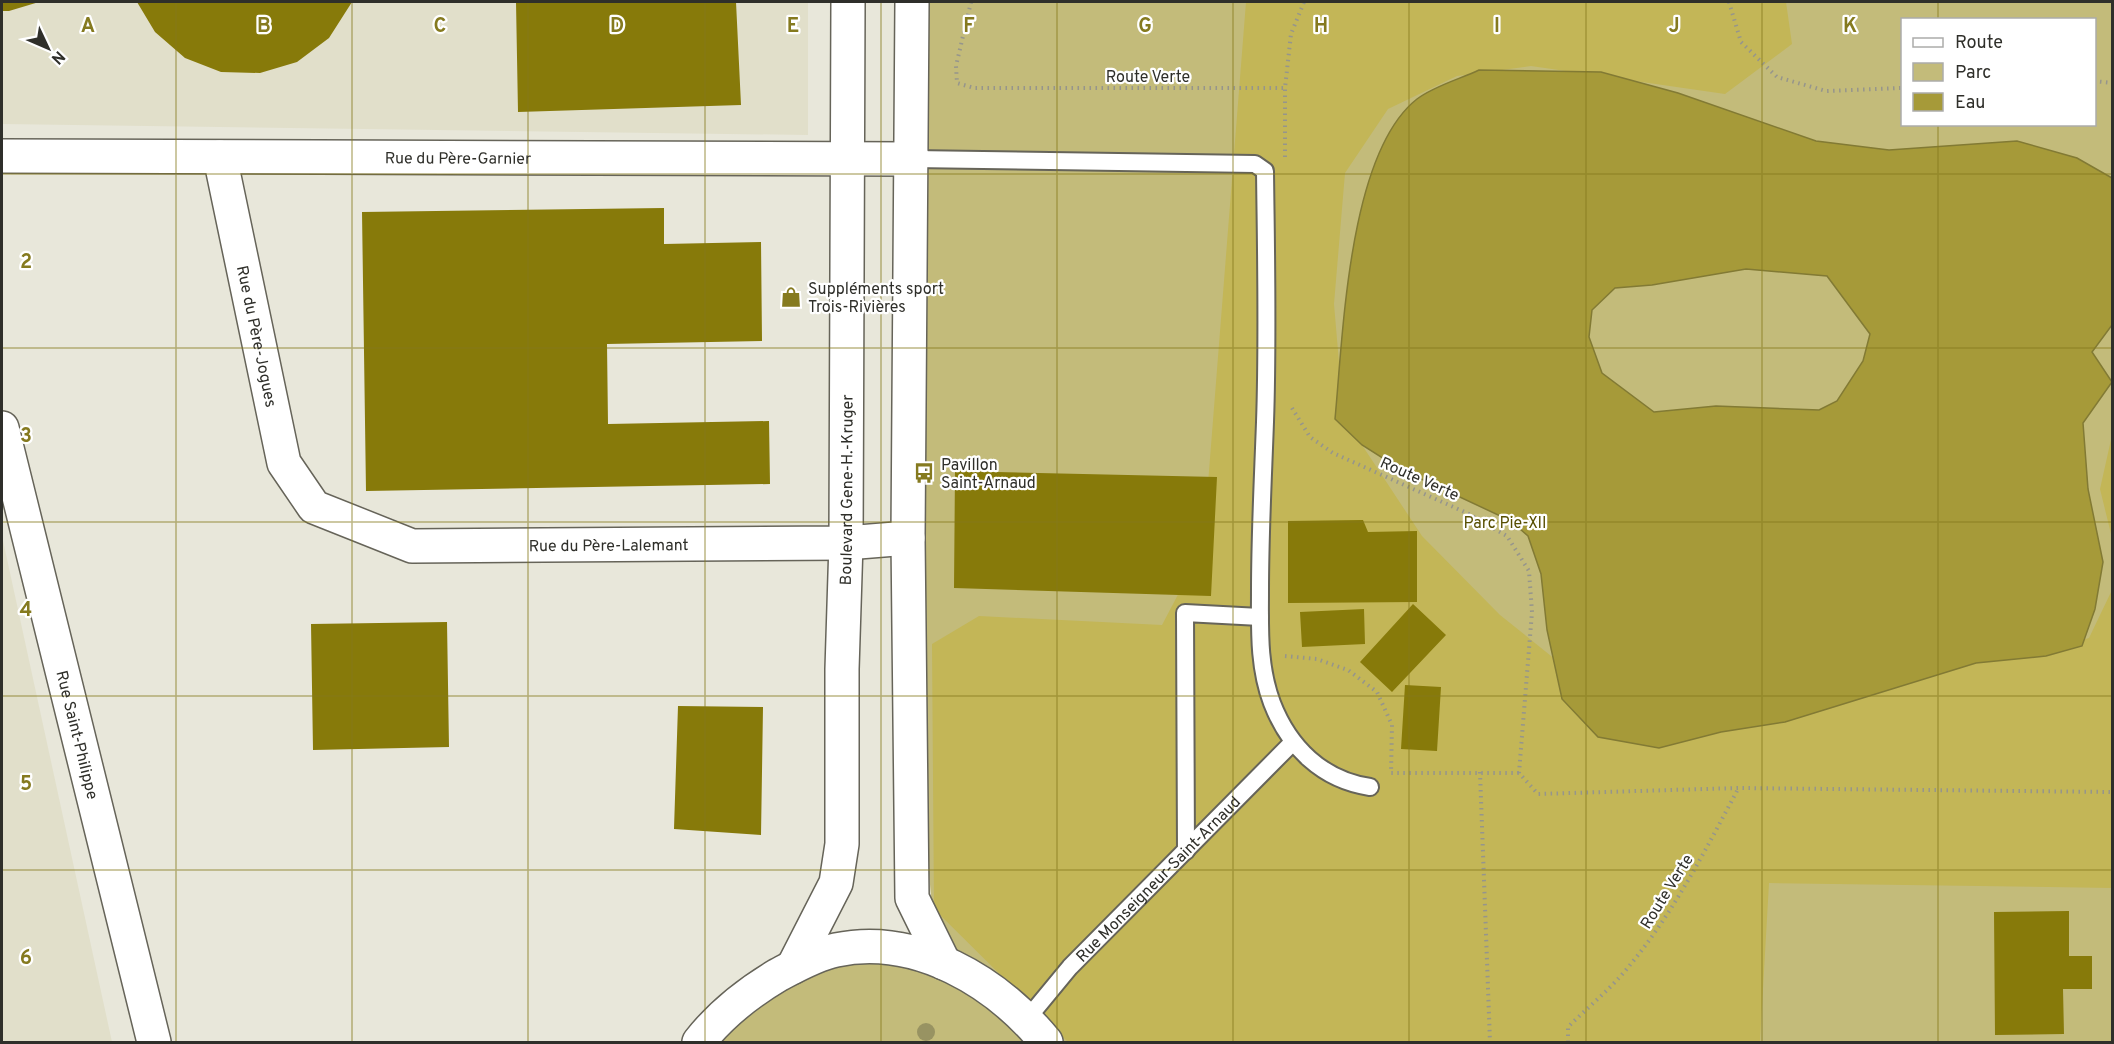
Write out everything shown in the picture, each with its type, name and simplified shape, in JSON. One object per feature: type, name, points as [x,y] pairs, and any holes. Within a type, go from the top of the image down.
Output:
[{"type":"street","name":"Boulevard Gene-H.-Kruger","points":[[792,967],[836,884],[842,844],[842,669],[846,543],[848,2]]},
{"type":"street","points":[[912,2],[913,159],[908,538],[912,898],[944,963]]},
{"type":"street","name":"Rue du Père-Garnier","points":[[2,156],[913,159]]},
{"type":"street","name":"Rue du Père-Jogues","points":[[220,156],[284,463],[314,507]]},
{"type":"street","name":"Rue Saint-Philippe","points":[[2,428],[154,1042]]},
{"type":"street","name":"Rue du Père-Lalemant","points":[[314,507],[412,546],[846,543],[908,538]]},
{"type":"street","points":[[699,1042],[714,1023],[746,993],[792,967],[834,950],[862,946],[902,949],[963,972],[992,990],[1037,1031]]},
{"type":"lane","points":[[913,159],[1255,164],[1265,171],[1266,380],[1261,657],[1272,703],[1293,742],[1324,772],[1348,784],[1370,787]]},
{"type":"lane","points":[[1186,851],[1185,613],[1260,617]]},
{"type":"lane","name":"Rue Monseigneur-Saint-Arnaud","points":[[1037,1031],[1070,967],[1293,742]]},
{"type":"path","name":"Route Verte","points":[[971,2],[956,66],[957,83],[974,88],[1285,88]]},
{"type":"path","points":[[1284,158],[1285,88],[1291,34],[1304,2]]},
{"type":"path","points":[[1729,2],[1741,42],[1777,77],[1826,91],[1901,88]]},
{"type":"path","points":[[2096,81],[2112,83]]},
{"type":"path","name":"Route Verte","points":[[1287,401],[1310,437],[1325,448],[1470,514],[1507,536],[1529,571],[1532,612],[1519,773]]},
{"type":"path","points":[[1281,656],[1317,659],[1348,670],[1377,692],[1392,725],[1391,773],[1519,773],[1538,794],[1738,788],[2112,792]]},
{"type":"path","points":[[1480,772],[1490,1042]]},
{"type":"path","name":"Route Verte","points":[[1568,1042],[1568,1027],[1629,967],[1658,928],[1702,857],[1738,788]]},
{"type":"shaded area","points":[[2,2],[808,2],[808,135],[2,124]]},
{"type":"shaded area","points":[[1246,2],[1786,2],[1792,44],[1725,94],[1531,66],[1457,76],[1388,109],[1345,173],[1334,304],[1344,421],[1422,536],[1500,615],[1576,676],[2028,656],[2089,638],[2112,590],[2112,888],[1769,883],[1760,1042],[1068,1042],[934,909],[932,644],[979,616],[1162,625],[1203,547]]},
{"type":"shaded area","points":[[2112,435],[2112,538],[2100,489]]},
{"type":"shaded area","points":[[2,536],[112,1042],[2,1042]]},
{"type":"green space","name":"Parc Pie-XII","points":[[898,2],[2112,2],[2112,1042],[1055,1042],[934,931],[919,757]]},
{"type":"green space","points":[[834,953],[951,968],[1040,1042],[700,1042]]},
{"type":"water","points":[[1479,70],[1601,72],[1678,93],[1816,141],[1889,150],[2017,141],[2077,158],[2112,178],[2112,325],[2092,352],[2112,382],[2083,423],[2088,489],[2103,562],[2095,609],[2082,646],[2046,656],[1976,663],[1785,722],[1721,732],[1659,748],[1598,737],[1562,699],[1547,630],[1541,574],[1528,536],[1511,521],[1400,469],[1362,445],[1335,419],[1341,342],[1353,248],[1363,202],[1376,160],[1394,125],[1417,99],[1439,86]],"holes":[[[1746,269],[1827,276],[1870,334],[1863,361],[1837,401],[1819,410],[1716,406],[1654,412],[1602,373],[1589,337],[1592,310],[1615,288],[1652,285]]]},
{"type":"building","points":[[2,2],[39,2],[2,11]]},
{"type":"building","points":[[137,2],[352,2],[329,38],[297,62],[260,73],[221,72],[185,58],[155,32]]},
{"type":"building","points":[[516,2],[736,2],[741,105],[518,112]]},
{"type":"building","points":[[664,208],[664,244],[761,242],[762,341],[607,344],[608,424],[769,421],[770,484],[366,491],[362,212]]},
{"type":"building","points":[[955,471],[1217,477],[1211,596],[954,588]]},
{"type":"building","points":[[1363,520],[1368,532],[1417,531],[1417,602],[1288,603],[1288,521]]},
{"type":"building","points":[[1413,604],[1446,635],[1392,692],[1360,662]]},
{"type":"building","points":[[1364,609],[1365,644],[1302,647],[1300,612]]},
{"type":"building","points":[[447,622],[449,747],[313,750],[311,624]]},
{"type":"building","points":[[1405,685],[1441,687],[1437,751],[1401,749]]},
{"type":"building","points":[[678,706],[763,707],[761,835],[674,829]]},
{"type":"building","points":[[2069,911],[2069,956],[2092,956],[2092,989],[2063,989],[2064,1034],[1995,1035],[1994,912]]},
{"type":"place","name":"Suppléments sport Trois-Rivières","points":[[791,297]]},
{"type":"place","name":"Pavillon Saint-Arnaud","points":[[924,473]]}]
